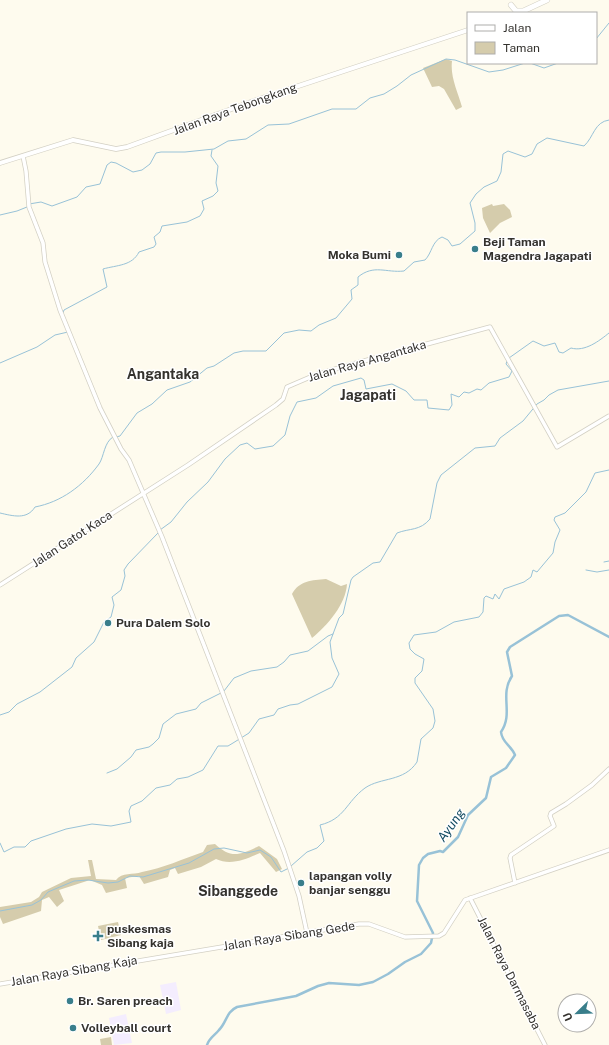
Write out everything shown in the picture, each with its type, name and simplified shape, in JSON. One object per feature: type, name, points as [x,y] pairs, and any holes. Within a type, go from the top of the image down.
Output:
[{"type":"highway","points":[[510,2],[517,12],[547,0]]},
{"type":"main road","name":"Jalan Raya Tebongkang","points":[[0,163],[74,140],[116,149],[127,147],[262,98],[467,30]]},
{"type":"main road","points":[[23,156],[26,171],[28,206],[42,243],[44,262],[53,290],[73,345],[114,436],[129,460],[159,530],[248,758],[289,868],[302,909],[307,933]]},
{"type":"main road","name":"Jalan Raya Angantaka","points":[[143,493],[282,401],[287,387],[310,377],[488,327],[492,328],[557,447],[609,416]]},
{"type":"main road","name":"Jalan Gatot Kaca","points":[[0,585],[143,493]]},
{"type":"main road","points":[[515,883],[510,858],[511,855],[554,826],[550,816],[551,813],[592,785],[609,768]]},
{"type":"main road","points":[[471,899],[609,850]]},
{"type":"main road","name":"Jalan Raya Sibang Gede","points":[[171,955],[366,924],[405,937],[436,936],[444,933],[463,902],[471,899]]},
{"type":"main road","name":"Jalan Raya Darmasaba","points":[[471,899],[545,1045]]},
{"type":"main road","name":"Jalan Raya Sibang Kaja","points":[[0,984],[171,955]]},
{"type":"shaded area","points":[[176,982],[181,1010],[166,1014],[160,985]]},
{"type":"shaded area","points":[[126,1014],[132,1043],[114,1045],[109,1018]]},
{"type":"green space","points":[[446,59],[452,61],[453,79],[462,107],[456,110],[444,89],[439,86],[432,87],[423,68]]},
{"type":"green space","points":[[492,204],[493,206],[504,204],[510,210],[512,217],[500,223],[490,233],[483,218],[482,208]]},
{"type":"green space","points":[[326,579],[341,586],[347,584],[346,592],[335,614],[312,638],[292,594],[298,586],[306,582]]},
{"type":"green space","points":[[215,844],[231,854],[246,852],[259,846],[277,859],[282,869],[276,872],[260,853],[233,862],[216,859],[201,867],[178,874],[175,868],[170,870],[168,877],[144,884],[139,876],[125,878],[127,888],[106,893],[102,885],[90,880],[59,890],[64,901],[57,907],[49,897],[42,900],[41,911],[3,924],[0,917],[0,907],[31,902],[39,897],[42,892],[71,878],[91,876],[88,860],[92,860],[96,879],[116,880],[118,877],[124,875],[139,873],[173,863],[203,852],[207,845]]},
{"type":"green space","points":[[118,922],[121,935],[101,940],[98,926]]},
{"type":"green space","points":[[111,1037],[112,1045],[101,1045],[100,1039]]},
{"type":"waterway","points":[[597,38],[609,23]]},
{"type":"waterway","points":[[29,204],[41,202],[52,206],[77,197],[86,187],[100,184],[107,165],[111,162],[133,172],[142,170],[150,164],[156,153],[214,149],[228,141],[246,139],[268,125],[289,124],[332,109],[356,109],[370,98],[384,94],[411,75],[446,59],[455,60],[489,72],[503,70],[522,64]]},
{"type":"waterway","points":[[533,64],[544,68],[555,64]]},
{"type":"waterway","points":[[116,437],[120,436],[137,413],[152,404],[167,390],[190,382],[207,368],[214,366],[234,353],[243,351],[266,351],[284,333],[299,330],[311,331],[319,325],[336,318],[352,299],[351,290],[358,285],[358,277],[364,273],[375,270],[404,271],[414,262],[425,260],[436,241],[442,237],[448,240],[452,246],[460,244],[475,231],[475,223],[470,203],[476,194],[484,187],[497,181],[501,172],[503,154],[508,151],[525,157],[532,154],[537,144],[547,138],[584,146],[597,127],[604,121],[609,120]]},
{"type":"waterway","points":[[63,313],[64,310],[107,287],[103,269],[119,266],[132,260],[139,252],[154,247],[156,244],[154,237],[160,232],[162,226],[187,222],[200,216],[204,209],[202,201],[213,196],[218,191],[216,183],[218,166],[211,156],[212,150]]},
{"type":"waterway","points":[[0,215],[27,207]]},
{"type":"waterway","points":[[0,363],[37,347],[55,335],[68,332]]},
{"type":"waterway","points":[[509,358],[533,341],[544,346],[555,343],[559,352],[563,353],[571,348],[576,349],[592,345],[609,333]]},
{"type":"waterway","points":[[160,530],[171,522],[187,502],[208,482],[225,459],[240,445],[247,443],[255,449],[273,446],[285,435],[290,416],[297,402],[316,398],[333,386],[361,378],[364,380],[366,389],[392,384],[406,391],[414,400],[427,400],[428,408],[449,410],[452,405],[451,394],[459,397],[464,392],[469,393],[477,389],[481,390],[489,383],[509,377],[512,371],[506,364],[507,361]]},
{"type":"waterway","points":[[0,843],[4,852],[14,847],[25,847],[31,841],[66,829],[92,824],[111,826],[131,822],[129,811],[131,806],[142,801],[156,788],[170,785],[177,779],[188,777],[203,770],[218,746],[228,746],[233,743],[249,733],[259,719],[274,715],[278,709],[298,704],[332,687],[339,674],[332,658],[330,642],[339,618],[343,614],[351,580],[373,563],[380,562],[397,533],[422,526],[430,519],[437,483],[441,475],[475,448],[495,446],[500,438],[523,421],[537,404],[549,395],[558,390],[609,381]]},
{"type":"waterway","points":[[0,513],[15,516],[28,514],[35,507],[45,505],[71,492],[93,472],[101,461],[108,442],[113,437]]},
{"type":"waterway","points":[[291,866],[307,852],[317,848],[324,841],[320,825],[335,819],[365,788],[406,773],[417,762],[421,739],[433,728],[435,721],[433,709],[415,683],[415,678],[422,671],[424,659],[410,649],[409,643],[414,635],[436,632],[454,622],[479,617],[483,612],[484,598],[486,596],[493,599],[495,594],[499,599],[504,589],[524,582],[531,577],[533,570],[537,572],[553,553],[555,542],[560,530],[554,520],[555,517],[565,513],[586,492],[595,473],[609,470]]},
{"type":"waterway","points":[[0,715],[9,712],[17,704],[40,692],[72,667],[76,658],[94,642],[104,622],[111,617],[114,605],[112,597],[121,590],[125,576],[124,570],[158,533]]},
{"type":"waterway","points":[[604,562],[609,561]]},
{"type":"waterway","points":[[586,570],[597,572],[609,570]]},
{"type":"waterway","name":"Ayung","points":[[207,1045],[211,1038],[222,1027],[229,1014],[237,1007],[296,996],[318,986],[329,983],[359,985],[373,982],[421,954],[431,943],[433,933],[417,901],[419,865],[423,858],[428,854],[440,851],[443,852],[458,837],[468,815],[486,798],[491,777],[506,768],[515,755],[503,739],[501,732],[505,725],[507,711],[506,697],[508,683],[512,676],[507,652],[510,647],[559,616],[568,615],[609,637]]},
{"type":"waterway","points":[[224,691],[234,678],[251,671],[277,667],[290,655],[308,651],[333,634]]},
{"type":"waterway","points":[[107,773],[117,769],[131,757],[136,750],[149,747],[153,744],[159,738],[163,724],[176,714],[196,709],[201,703],[221,693]]},
{"type":"waterway","points":[[0,911],[32,905],[41,900],[48,892],[74,881],[88,880],[108,883],[118,882],[130,876],[143,877],[189,863],[214,849],[224,848],[247,853],[260,850],[271,857],[281,872],[289,868]]},
{"type":"place","name":"Beji Taman Magendra Jagapati","points":[[475,249]]},
{"type":"place","name":"Moka Bumi","points":[[399,255]]},
{"type":"place","name":"Pura Dalem Solo","points":[[108,623]]},
{"type":"place","name":"lapangan volly banjar senggu","points":[[301,883]]},
{"type":"place","name":"puskesmas Sibang kaja","points":[[98,936]]},
{"type":"place","name":"Br. Saren preach","points":[[70,1001]]},
{"type":"place","name":"Volleyball court","points":[[73,1028]]},
{"type":"district","name":"Angantaka","points":[[163,374]]},
{"type":"district","name":"Jagapati","points":[[368,395]]},
{"type":"district","name":"Sibanggede","points":[[238,891]]}]
